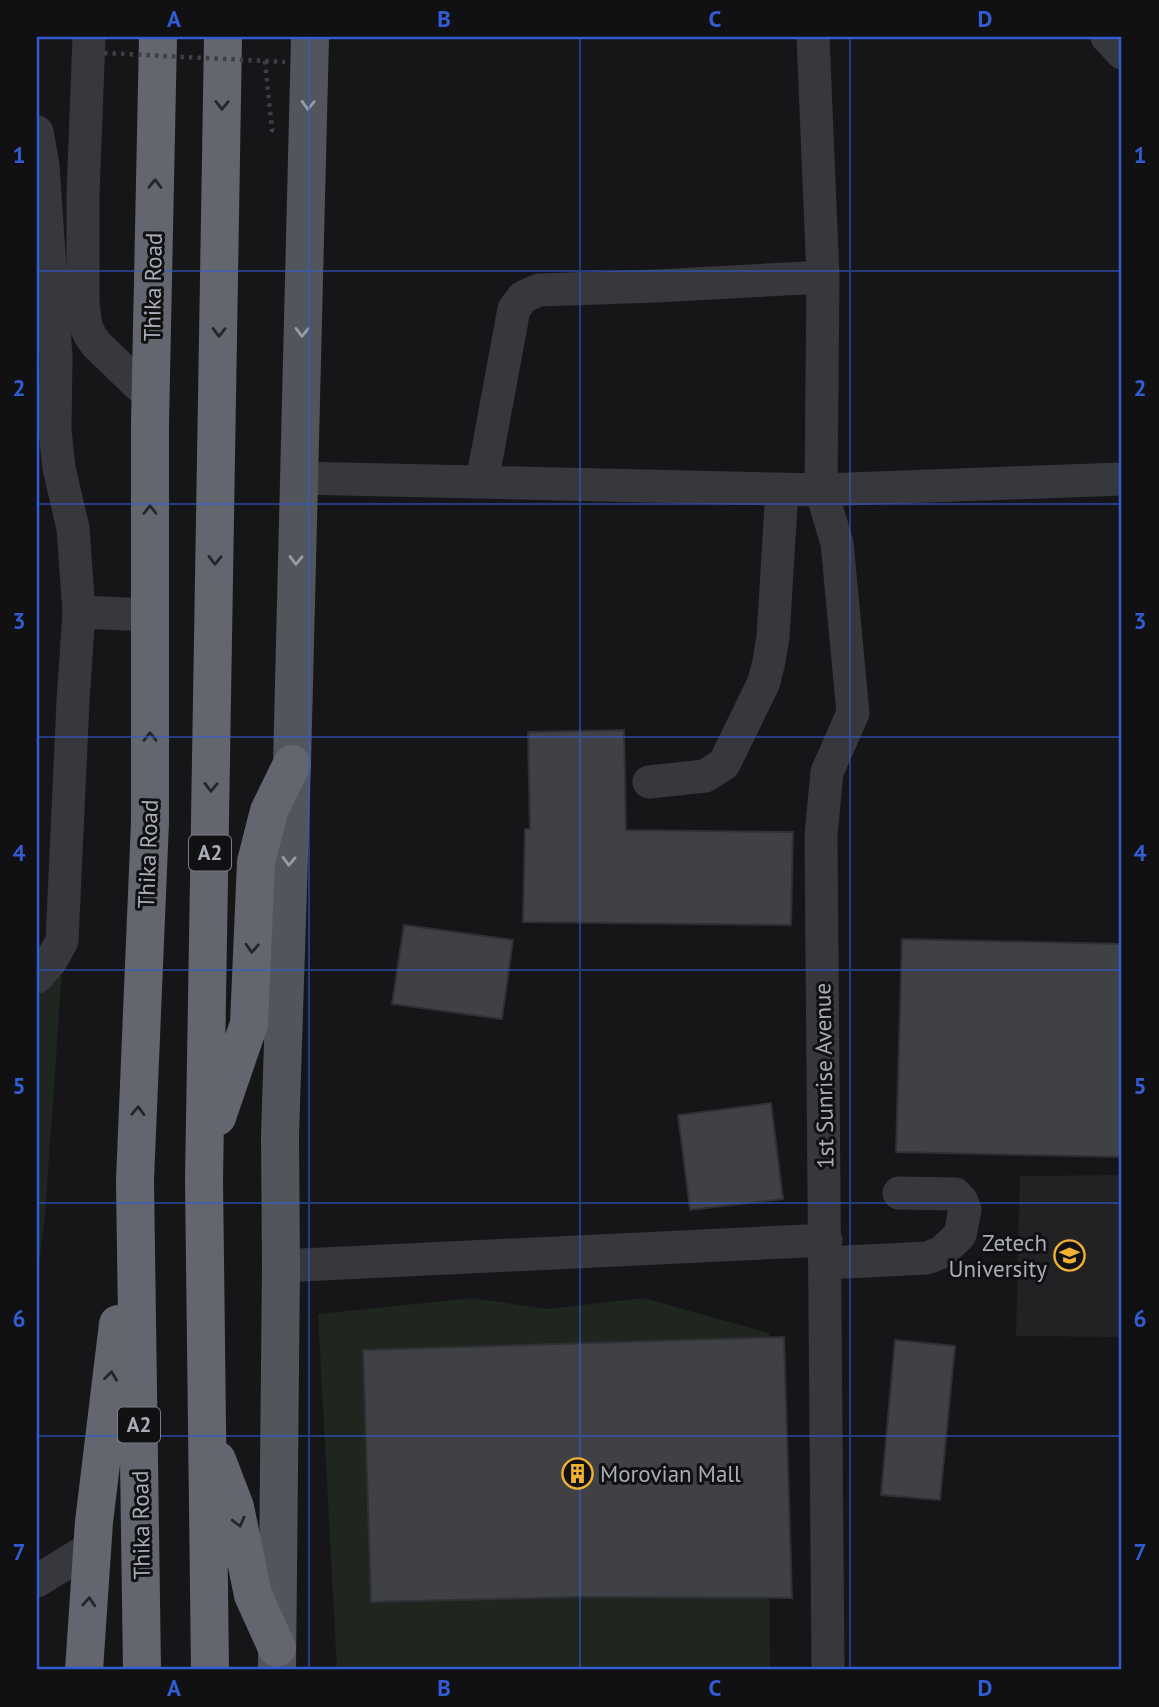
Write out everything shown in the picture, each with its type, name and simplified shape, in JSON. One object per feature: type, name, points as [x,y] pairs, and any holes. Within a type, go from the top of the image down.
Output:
[{"type":"highway","name":"Thika Road","points":[[142,1670],[135,1180],[150,822],[150,396],[158,37]]},
{"type":"highway","name":"A2","points":[[210,1670],[205,1152],[223,37]]},
{"type":"highway","points":[[205,1152],[249,1024],[256,862],[269,811],[292,764]]},
{"type":"highway","points":[[84,1670],[94,1522],[135,1180]]},
{"type":"highway","points":[[207,1435],[235,1507],[253,1595],[277,1659]]},
{"type":"main road","points":[[277,1659],[280,1136],[298,478],[297,49]]},
{"type":"street","name":"1st Sunrise Avenue","points":[[813,37],[823,277],[821,490],[837,543],[853,713],[827,772],[821,835],[828,1670]]},
{"type":"street","points":[[1107,37],[1122,52]]},
{"type":"street","points":[[97,45],[83,194],[83,302],[86,327],[97,345],[150,396]]},
{"type":"street","points":[[37,132],[43,165],[56,357],[55,430],[59,468],[73,528],[79,612],[72,701],[62,941],[51,961],[37,977]]},
{"type":"street","points":[[482,482],[514,309],[523,298],[539,290],[823,277]]},
{"type":"street","points":[[298,478],[821,490],[1122,479]]},
{"type":"street","points":[[649,782],[705,776],[724,764],[764,682],[773,637],[782,489]]},
{"type":"street","points":[[79,612],[149,615]]},
{"type":"street","points":[[281,1266],[826,1252],[927,1258],[942,1252],[960,1235],[965,1210],[955,1194],[899,1193]]},
{"type":"street","points":[[37,1581],[92,1547]]},
{"type":"path","points":[[97,45],[265,61],[297,49]]},
{"type":"path","points":[[265,61],[272,130]]},
{"type":"shaded area","points":[[37,943],[63,957],[45,1215],[37,1279]]},
{"type":"shaded area","name":"Zetech University","points":[[1122,1175],[1122,1337],[1016,1336],[1020,1176]]},
{"type":"shaded area","name":"Morovian Mall","points":[[473,1298],[548,1309],[643,1298],[769,1333],[770,1670],[337,1670],[318,1314]]},
{"type":"building","points":[[624,730],[626,830],[793,832],[791,925],[523,922],[525,829],[530,829],[528,732]]},
{"type":"building","points":[[404,925],[513,940],[502,1019],[392,1004]]},
{"type":"building","points":[[902,939],[1122,944],[1122,1157],[896,1152]]},
{"type":"building","points":[[771,1103],[783,1199],[690,1210],[678,1115]]},
{"type":"building","name":"Morovian Mall","points":[[784,1337],[792,1598],[580,1597],[371,1602],[363,1350]]},
{"type":"building","points":[[895,1340],[955,1346],[940,1500],[881,1495]]},
{"type":"place","name":"Zetech University","points":[[1070,1256]]},
{"type":"place","name":"Morovian Mall","points":[[577,1474]]}]
